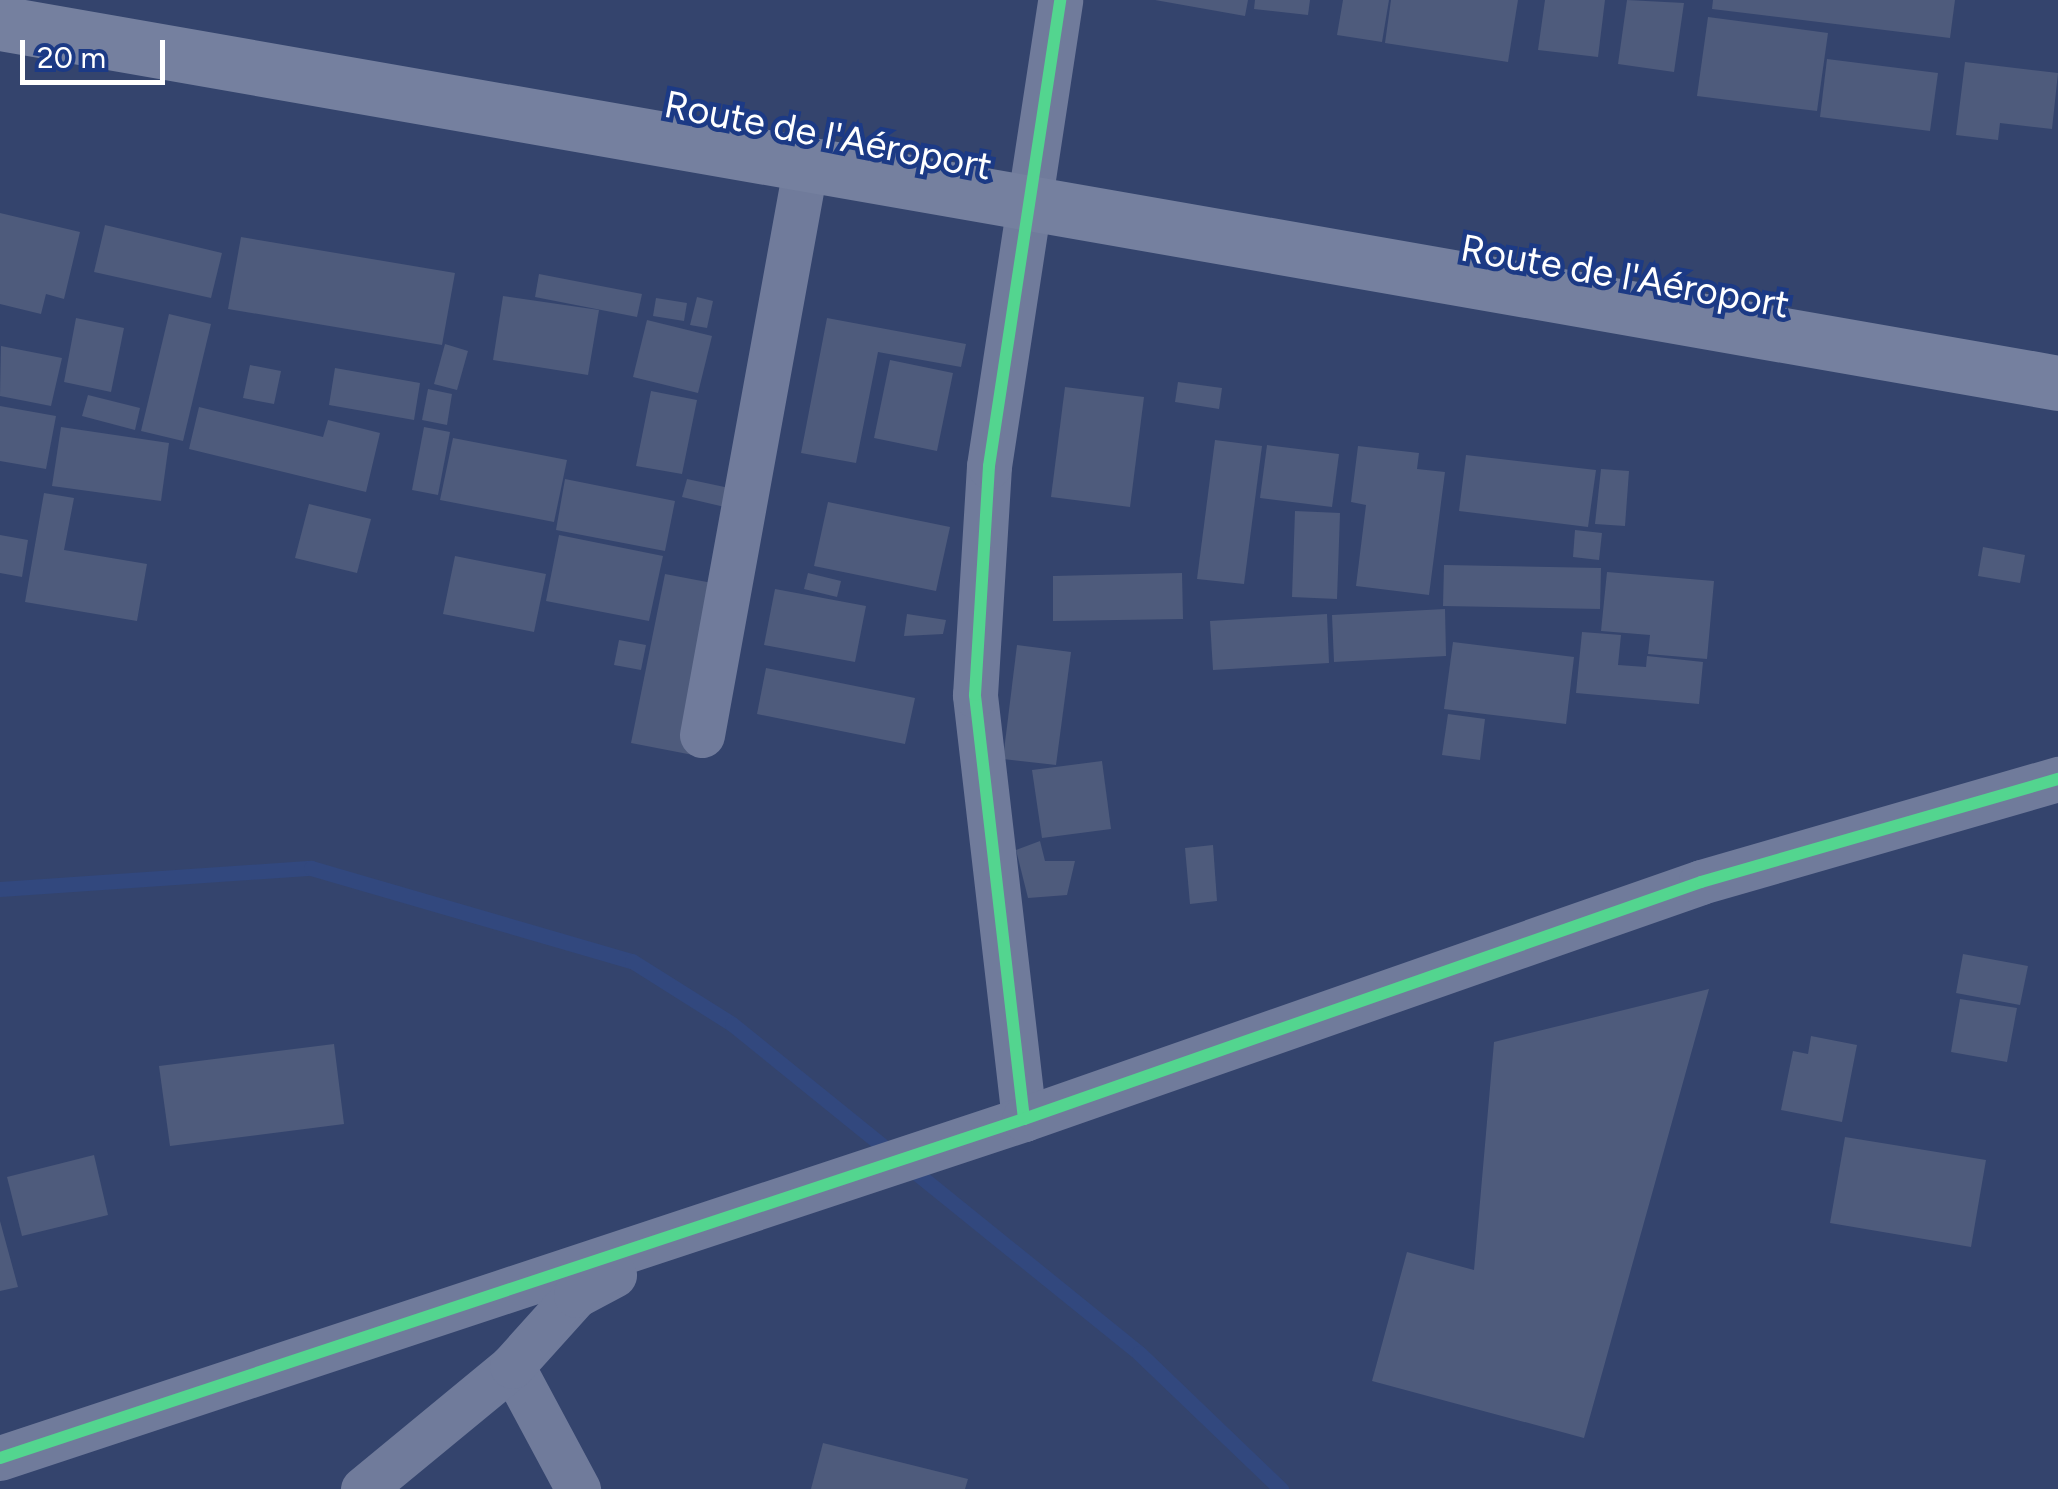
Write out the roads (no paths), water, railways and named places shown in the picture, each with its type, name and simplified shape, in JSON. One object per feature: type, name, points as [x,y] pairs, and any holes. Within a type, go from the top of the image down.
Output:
[{"type":"main road","name":"Route de l'Aéroport","points":[[0,23],[807,158],[1029,205],[2058,383]]},
{"type":"street","points":[[1024,1119],[975,695],[989,466],[1060,0]]},
{"type":"street","points":[[702,736],[807,158]]},
{"type":"street","points":[[0,1458],[1024,1119],[1701,882],[2058,779]]},
{"type":"street","points":[[363,1489],[512,1366],[576,1295],[704,1227]]},
{"type":"street","points":[[512,1366],[578,1489]]},
{"type":"waterway","points":[[0,889],[311,868],[632,961],[732,1024],[1139,1353],[1281,1489]]}]
